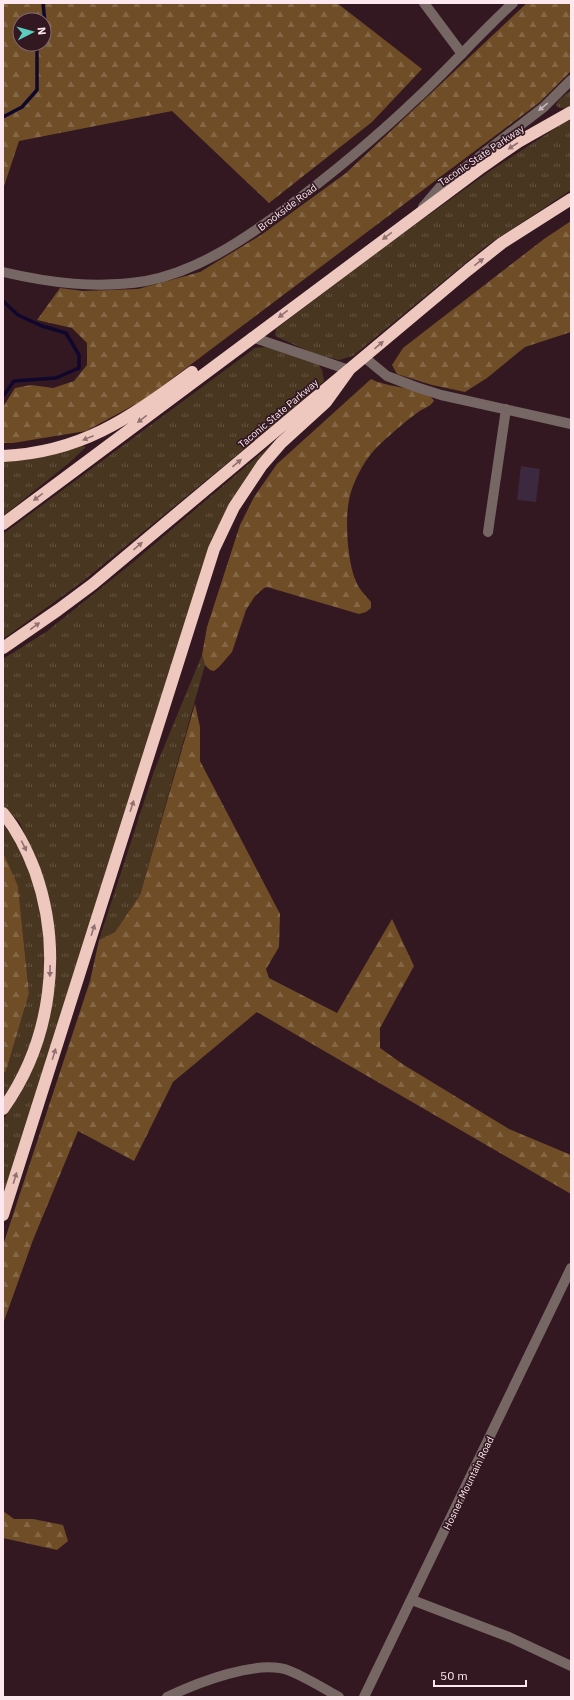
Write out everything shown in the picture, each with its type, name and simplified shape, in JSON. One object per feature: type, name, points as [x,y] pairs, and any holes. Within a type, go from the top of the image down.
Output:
[{"type":"highway","name":"Taconic State Parkway","points":[[3,524],[419,213],[512,146],[571,112]]},
{"type":"highway","name":"Taconic State Parkway","points":[[3,648],[93,584],[364,357],[497,248],[540,218],[571,199]]},
{"type":"highway","points":[[3,456],[46,450],[71,444],[97,434],[137,412],[196,369],[252,337]]},
{"type":"highway","points":[[3,1215],[205,575],[220,534],[240,497],[262,465],[281,442],[326,402],[349,370]]},
{"type":"highway","points":[[3,813],[21,839],[38,881],[48,925],[51,950],[47,1005],[41,1032],[32,1058],[20,1083],[3,1109]]},
{"type":"street","points":[[424,3],[462,54]]},
{"type":"street","name":"Brookside Road","points":[[3,272],[33,279],[73,285],[109,285],[146,280],[183,270],[217,255],[260,228],[345,162],[415,101],[513,3]]},
{"type":"street","points":[[419,213],[440,187],[544,107],[571,80]]},
{"type":"street","points":[[252,337],[349,370]]},
{"type":"street","points":[[364,357],[378,370],[395,380],[428,391],[571,424]]},
{"type":"street","points":[[488,532],[506,409]]},
{"type":"street","name":"Hosner Mountain Road","points":[[364,1697],[571,1268]]},
{"type":"street","points":[[412,1600],[509,1637],[571,1666]]},
{"type":"street","points":[[167,1697],[245,1668],[269,1667],[289,1670],[339,1697]]},
{"type":"green space","points":[[3,3],[337,3],[422,69],[372,122],[269,203],[172,111],[19,141],[3,189]]},
{"type":"green space","points":[[527,3],[571,3],[571,71],[540,102],[145,399],[86,431],[13,443],[3,443],[3,407],[15,388],[31,385],[53,388],[74,381],[87,365],[87,343],[72,328],[37,320],[60,288],[83,291],[138,289],[200,272],[261,235],[346,173]]},
{"type":"green space","points":[[571,90],[571,105],[566,108],[559,108],[556,105],[560,99]]},
{"type":"green space","points":[[571,120],[571,190],[486,246],[353,356],[339,360],[317,355],[275,336],[276,329],[383,248],[490,171],[562,124]]},
{"type":"green space","points":[[571,221],[571,332],[525,347],[487,378],[465,392],[432,385],[397,374],[392,365],[403,348],[544,239]]},
{"type":"green space","points":[[266,347],[317,362],[322,370],[324,381],[293,409],[82,582],[3,639],[3,534],[255,348]]},
{"type":"green space","points":[[371,379],[383,384],[420,392],[434,401],[419,411],[373,451],[362,468],[351,492],[347,523],[350,560],[356,582],[371,602],[371,608],[366,612],[359,614],[267,587],[264,588],[255,596],[246,610],[232,652],[219,667],[214,671],[210,670],[205,665],[202,655],[207,627],[240,525],[254,497],[277,464]]},
{"type":"green space","points":[[278,439],[226,513],[3,1200],[3,1120],[20,1095],[39,1054],[48,1021],[54,981],[56,948],[46,887],[20,823],[3,805],[3,659],[46,632],[131,564]]},
{"type":"green space","points":[[83,446],[86,447],[69,463],[3,516],[3,460],[53,454]]},
{"type":"green space","points":[[202,655],[205,665],[140,895],[115,932],[99,940],[154,771]]},
{"type":"green space","points":[[195,704],[200,727],[200,761],[280,914],[279,947],[266,969],[269,978],[337,1013],[392,919],[414,966],[380,1028],[380,1048],[404,1065],[509,1129],[571,1155],[571,1194],[257,1012],[173,1082],[134,1161],[78,1131],[33,1240],[3,1324],[3,1245],[90,981],[99,940],[115,932],[140,895]]},
{"type":"green space","points":[[3,824],[19,846],[29,867],[36,890],[44,940],[44,966],[39,1016],[33,1038],[24,1062],[3,1101],[3,1074],[6,1071],[29,992],[18,886],[3,852]]},
{"type":"green space","points":[[3,852],[18,886],[29,993],[6,1071],[3,1074]]},
{"type":"green space","points":[[3,1511],[14,1519],[33,1519],[63,1525],[68,1541],[57,1550],[3,1538]]},
{"type":"building","points":[[521,466],[540,469],[536,502],[517,500]]},
{"type":"waterway","points":[[43,3],[44,12]]},
{"type":"waterway","points":[[3,117],[22,107],[37,90],[37,52]]},
{"type":"waterway","points":[[3,301],[18,315],[42,326],[66,333],[79,355],[79,368],[56,378],[14,381],[3,396]]}]
